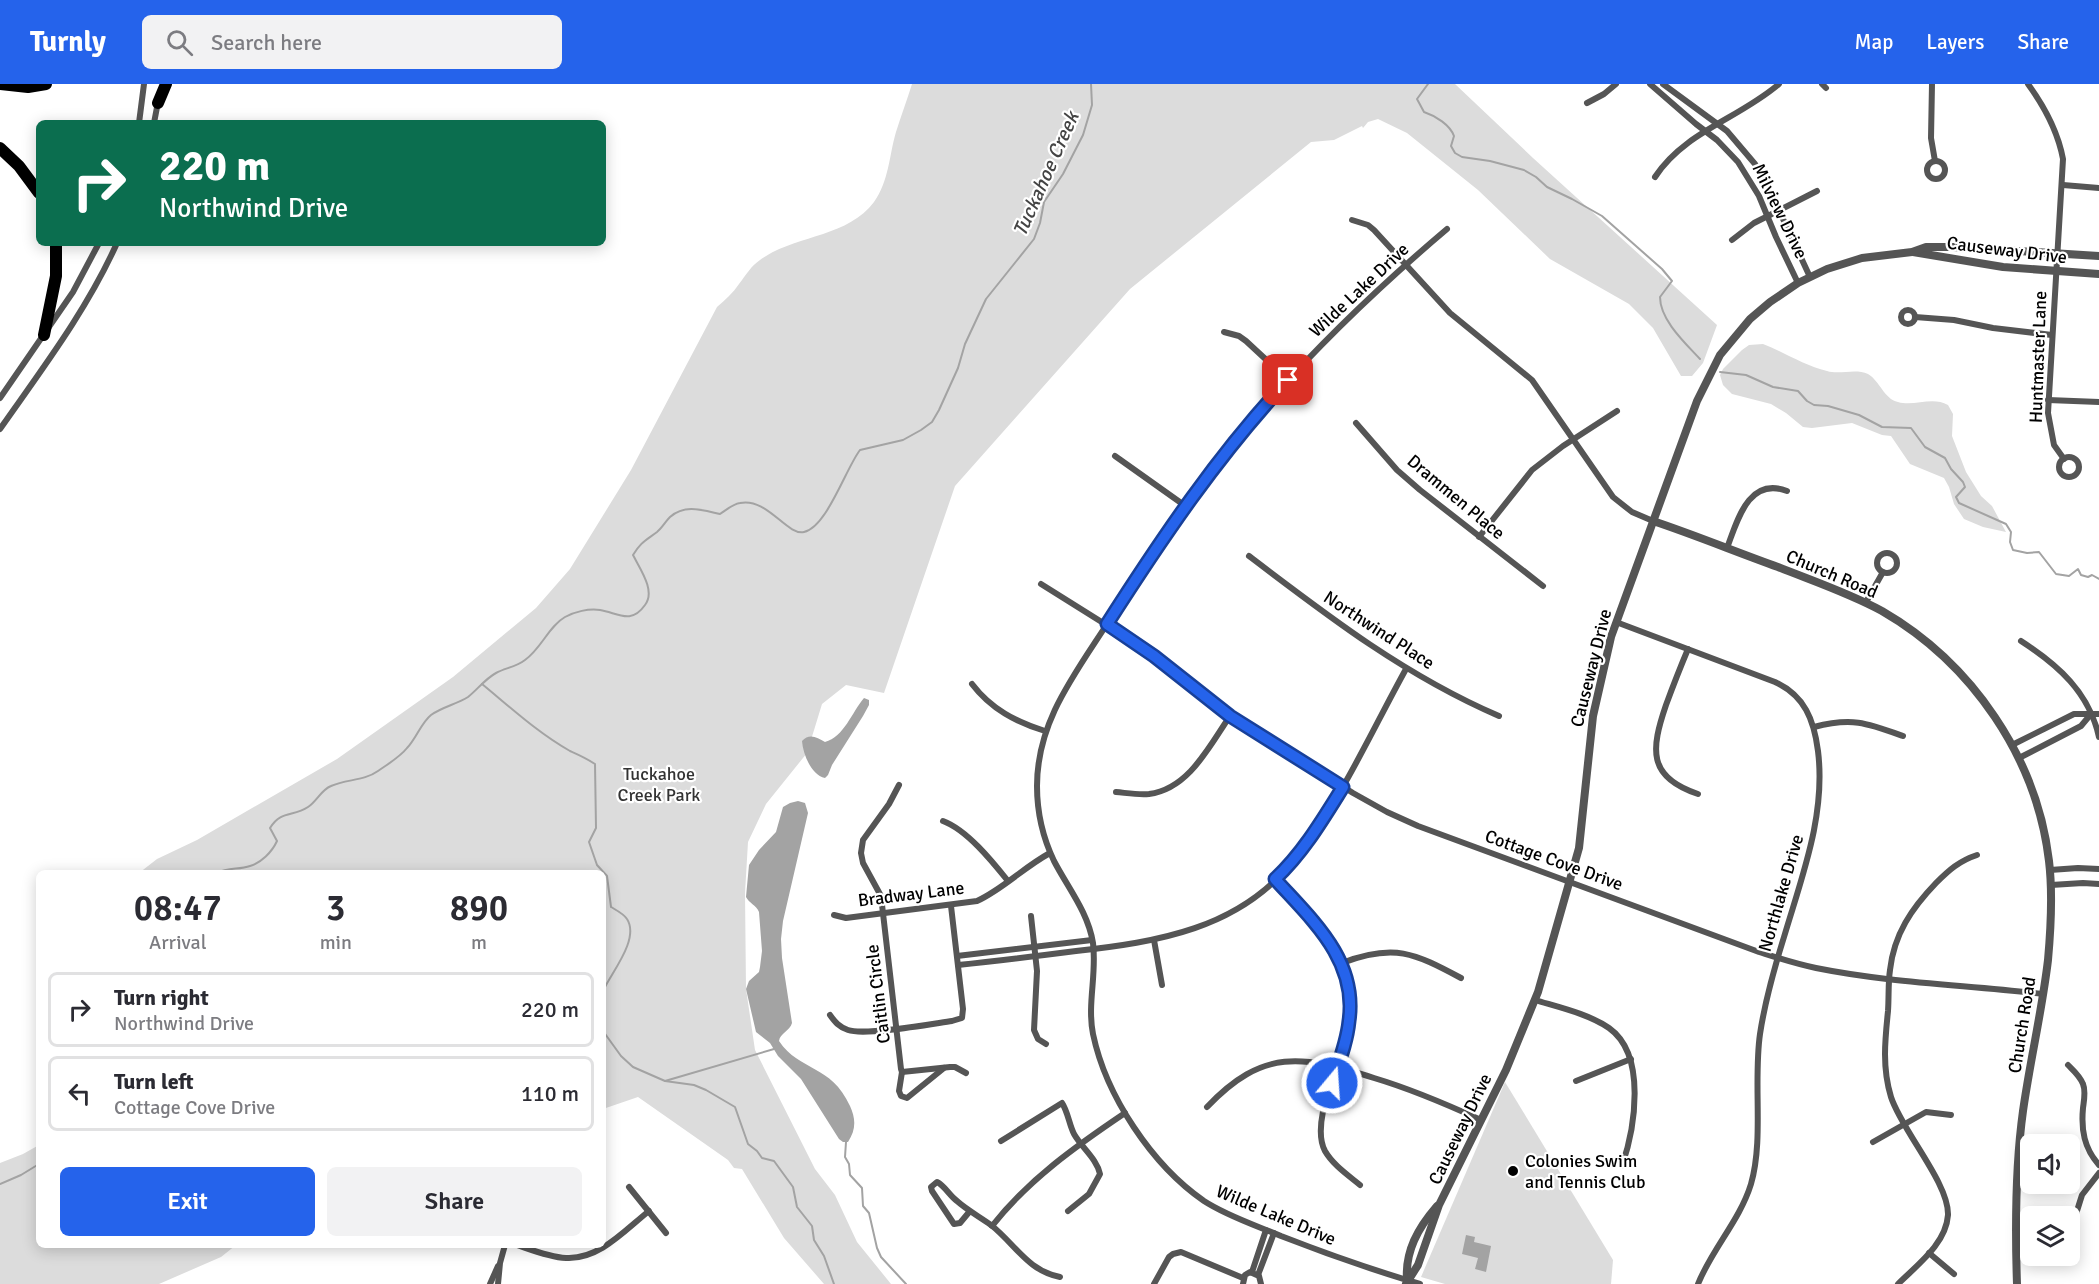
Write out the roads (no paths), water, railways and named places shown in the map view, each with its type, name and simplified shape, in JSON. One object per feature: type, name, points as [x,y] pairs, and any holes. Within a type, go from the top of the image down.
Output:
[{"type":"highway","points":[[0,84],[28,87],[46,84]]},
{"type":"highway","points":[[158,104],[166,84]]},
{"type":"highway","points":[[0,148],[20,166],[36,189]]},
{"type":"highway","points":[[44,335],[56,276],[56,246]]},
{"type":"street","points":[[139,120],[144,84]]},
{"type":"street","points":[[155,120],[161,84]]},
{"type":"street","points":[[1587,103],[1616,84]]},
{"type":"street","name":"Milview Drive","points":[[1650,84],[1729,152],[1745,172],[1759,196],[1798,283]]},
{"type":"street","name":"Milview Drive","points":[[1663,84],[1727,131],[1755,164],[1810,277]]},
{"type":"street","points":[[1655,177],[1670,156],[1779,84]]},
{"type":"street","points":[[1932,84],[1931,138],[1935,161]]},
{"type":"street","name":"Huntmaster Lane","points":[[2028,84],[2059,141],[2063,159],[2048,400],[2050,432],[2054,445],[2064,459]]},
{"type":"street","points":[[2063,185],[2099,188]]},
{"type":"street","points":[[1731,240],[1754,223],[1817,191]]},
{"type":"street","name":"Church Road","points":[[1352,220],[1368,225],[1374,230],[1464,326],[1526,374],[1545,397],[1613,497],[1632,512],[1866,603],[1923,638],[1955,668],[1985,703],[2012,745],[2019,758],[2042,824],[2049,870],[2051,920],[2043,994],[2019,1144],[2016,1197],[2017,1284]]},
{"type":"street","name":"Wilde Lake Drive","points":[[1420,1284],[1407,1282],[1348,1262],[1215,1208],[1186,1186],[1145,1142],[1125,1113],[1107,1077],[1093,1035],[1090,1014],[1094,949],[1090,930],[1081,908],[1050,853],[1041,821],[1037,794],[1039,759],[1045,731],[1057,703],[1184,506],[1238,436],[1288,380],[1335,331],[1447,229]]},
{"type":"street","points":[[0,398],[73,292],[97,246]]},
{"type":"street","points":[[0,429],[67,334],[88,300],[115,246]]},
{"type":"street","name":"Causeway Drive","points":[[1407,1282],[1418,1265],[1439,1205],[1510,1059],[1535,999],[1570,882],[1583,828],[1593,716],[1616,622],[1697,401],[1720,356],[1750,320],[1770,302],[1810,277],[1862,258],[1926,248],[1961,247],[2099,256]]},
{"type":"street","name":"Causeway Drive","points":[[1912,252],[2002,267],[2099,274]]},
{"type":"street","points":[[1915,317],[1954,320],[1994,328],[2052,334]]},
{"type":"street","points":[[1224,332],[1239,336],[1246,341],[1288,380]]},
{"type":"street","points":[[2048,400],[2099,402]]},
{"type":"street","points":[[1479,537],[1532,470],[1573,439],[1617,411]]},
{"type":"street","name":"Drammen Place","points":[[1356,423],[1397,470],[1543,586]]},
{"type":"street","points":[[1115,456],[1184,506]]},
{"type":"street","points":[[1727,548],[1742,510],[1750,497],[1768,488],[1786,490]]},
{"type":"street","name":"Northwind Place","points":[[1249,556],[1334,621],[1406,669],[1499,716]]},
{"type":"street","points":[[1866,603],[1882,572]]},
{"type":"street","name":"Cottage Cove Drive","points":[[1041,584],[1107,624],[1159,660],[1230,716],[1371,804],[1409,822],[1778,958],[1833,971],[2043,994]]},
{"type":"street","name":"Northlake Drive","points":[[1616,622],[1782,685],[1805,706],[1814,727],[1820,764],[1818,810],[1810,851],[1765,1005],[1759,1047],[1756,1151],[1751,1183],[1741,1208],[1698,1284]]},
{"type":"street","points":[[2021,641],[2042,654],[2066,675],[2083,696],[2099,737]]},
{"type":"street","points":[[1688,649],[1657,732],[1655,751],[1668,778],[1684,790],[1698,794]]},
{"type":"street","points":[[958,965],[1154,940],[1218,920],[1246,903],[1292,862],[1310,839],[1364,750],[1406,669]]},
{"type":"street","points":[[972,684],[999,711],[1045,731]]},
{"type":"street","points":[[2012,745],[2074,714],[2099,714]]},
{"type":"street","points":[[2019,758],[2081,726],[2091,714]]},
{"type":"street","points":[[1116,792],[1157,793],[1177,784],[1195,766],[1230,716]]},
{"type":"street","points":[[1814,727],[1837,722],[1858,722],[1904,736]]},
{"type":"street","name":"Caitlin Circle","points":[[899,785],[889,804],[870,829],[862,846],[863,863],[880,892],[884,913],[902,1071],[899,1091],[901,1096],[907,1098],[944,1068]]},
{"type":"street","points":[[942,821],[957,829],[986,854],[1008,881]]},
{"type":"street","name":"Bradway Lane","points":[[834,915],[846,918],[977,901],[1050,853]]},
{"type":"street","points":[[1898,1284],[1938,1242],[1945,1229],[1948,1216],[1943,1192],[1892,1098],[1885,1060],[1890,969],[1896,943],[1911,911],[1956,864],[1977,855]]},
{"type":"street","points":[[2049,870],[2099,869]]},
{"type":"street","points":[[1275,879],[1326,936],[1342,963],[1348,982],[1350,1013],[1347,1036],[1322,1114],[1320,1137],[1325,1152],[1333,1162],[1360,1185]]},
{"type":"street","points":[[2050,885],[2099,884]]},
{"type":"street","points":[[830,1015],[836,1024],[850,1031],[860,1032],[962,1018],[963,1009],[951,906]]},
{"type":"street","points":[[1031,916],[1036,956],[1034,1030],[1038,1039],[1046,1044]]},
{"type":"street","points":[[957,956],[1092,940]]},
{"type":"street","points":[[1154,940],[1162,985]]},
{"type":"street","points":[[1342,963],[1369,954],[1398,952],[1417,956],[1461,978]]},
{"type":"street","points":[[1535,999],[1604,1024],[1621,1038],[1631,1059],[1634,1072],[1632,1123],[1622,1166]]},
{"type":"street","points":[[1576,1081],[1631,1059]]},
{"type":"street","points":[[1206,1107],[1240,1078],[1270,1065],[1304,1060],[1337,1067],[1399,1086],[1481,1120]]},
{"type":"street","points":[[2068,1065],[2083,1083],[2085,1093],[2082,1120],[2084,1139],[2091,1155],[2099,1165]]},
{"type":"street","points":[[902,1071],[956,1068],[966,1073]]},
{"type":"street","points":[[1001,1141],[1062,1103],[1073,1133],[1096,1164],[1100,1174],[1089,1194],[1068,1211]]},
{"type":"street","points":[[1872,1142],[1926,1112],[1951,1115]]},
{"type":"street","points":[[992,1226],[1032,1183],[1125,1113]]},
{"type":"street","points":[[2079,1206],[2082,1195],[2099,1173]]},
{"type":"street","points":[[970,1211],[960,1223],[954,1224],[931,1187],[937,1182],[942,1184],[957,1201],[992,1226],[1032,1266],[1060,1277]]},
{"type":"street","points":[[630,1187],[666,1233]]},
{"type":"street","name":"Causeway Drive","points":[[1407,1282],[1406,1264],[1412,1245],[1423,1222],[1439,1205]]},
{"type":"street","points":[[606,1245],[648,1211]]},
{"type":"street","points":[[1261,1284],[1255,1274],[1266,1230]]},
{"type":"street","points":[[1255,1274],[1274,1233]]},
{"type":"street","points":[[490,1284],[504,1248]]},
{"type":"street","points":[[527,1248],[565,1258],[586,1256],[600,1248]]},
{"type":"street","points":[[1154,1284],[1169,1257],[1177,1252],[1186,1253],[1243,1281],[1247,1273],[1255,1274]]},
{"type":"street","points":[[1929,1253],[1954,1274]]},
{"type":"street","points":[[498,1284],[500,1263]]},
{"type":"waterway","name":"Tuckahoe Creek","points":[[225,870],[254,865],[262,860],[277,841],[270,828],[274,822],[283,816],[308,807],[331,786],[367,777],[390,763],[410,744],[431,715],[468,697],[496,673],[525,660],[536,650],[554,626],[565,617],[591,610],[624,616],[635,615],[645,605],[649,593],[646,580],[633,555],[641,544],[676,513],[694,509],[720,514],[740,503],[750,503],[768,511],[797,532],[804,532],[812,528],[828,509],[860,450],[903,440],[932,422],[958,368],[965,344],[986,299],[1034,239],[1044,202],[1063,174],[1083,135],[1092,105],[1091,84]]},
{"type":"waterway","points":[[1428,84],[1417,99],[1424,112],[1442,121],[1452,132],[1454,136],[1451,146],[1455,153],[1462,157],[1490,161],[1524,170],[1547,187],[1602,216],[1662,269],[1672,281],[1660,297],[1664,314],[1674,331],[1700,359]]},
{"type":"waterway","points":[[1720,372],[1746,375],[1773,387],[1798,391],[1814,405],[1828,406],[1859,415],[1882,427],[1911,428],[1925,447],[1945,458],[1963,482],[1965,487],[1956,497],[1959,503],[2006,524],[2011,532],[2010,542],[2013,550],[2027,553],[2039,552],[2056,574],[2069,576],[2078,569],[2081,575],[2088,577],[2092,575],[2099,579]]},
{"type":"waterway","points":[[482,684],[547,736],[595,764],[596,828],[589,842],[597,865],[602,870]]},
{"type":"waterway","points":[[606,875],[611,907],[626,917],[630,927],[630,936],[623,956],[606,986]]},
{"type":"waterway","points":[[606,1035],[621,1056],[633,1067],[665,1081],[694,1085],[735,1107],[748,1144],[762,1158],[774,1161],[793,1187],[797,1207],[812,1226],[814,1240],[824,1256],[834,1284]]},
{"type":"waterway","points":[[665,1081],[774,1049]]},
{"type":"waterway","points":[[846,1142],[845,1157],[849,1164],[850,1175],[862,1188],[863,1206],[869,1213],[877,1248],[881,1257],[906,1284]]},
{"type":"waterway","name":"Tuckahoe Creek","points":[[0,1184],[36,1166]]},
{"type":"place","name":"Colonies Swim and Tennis Club","points":[[1513,1171]]},
{"type":"park label","name":"Tuckahoe Creek Park","points":[[659,784]]}]
